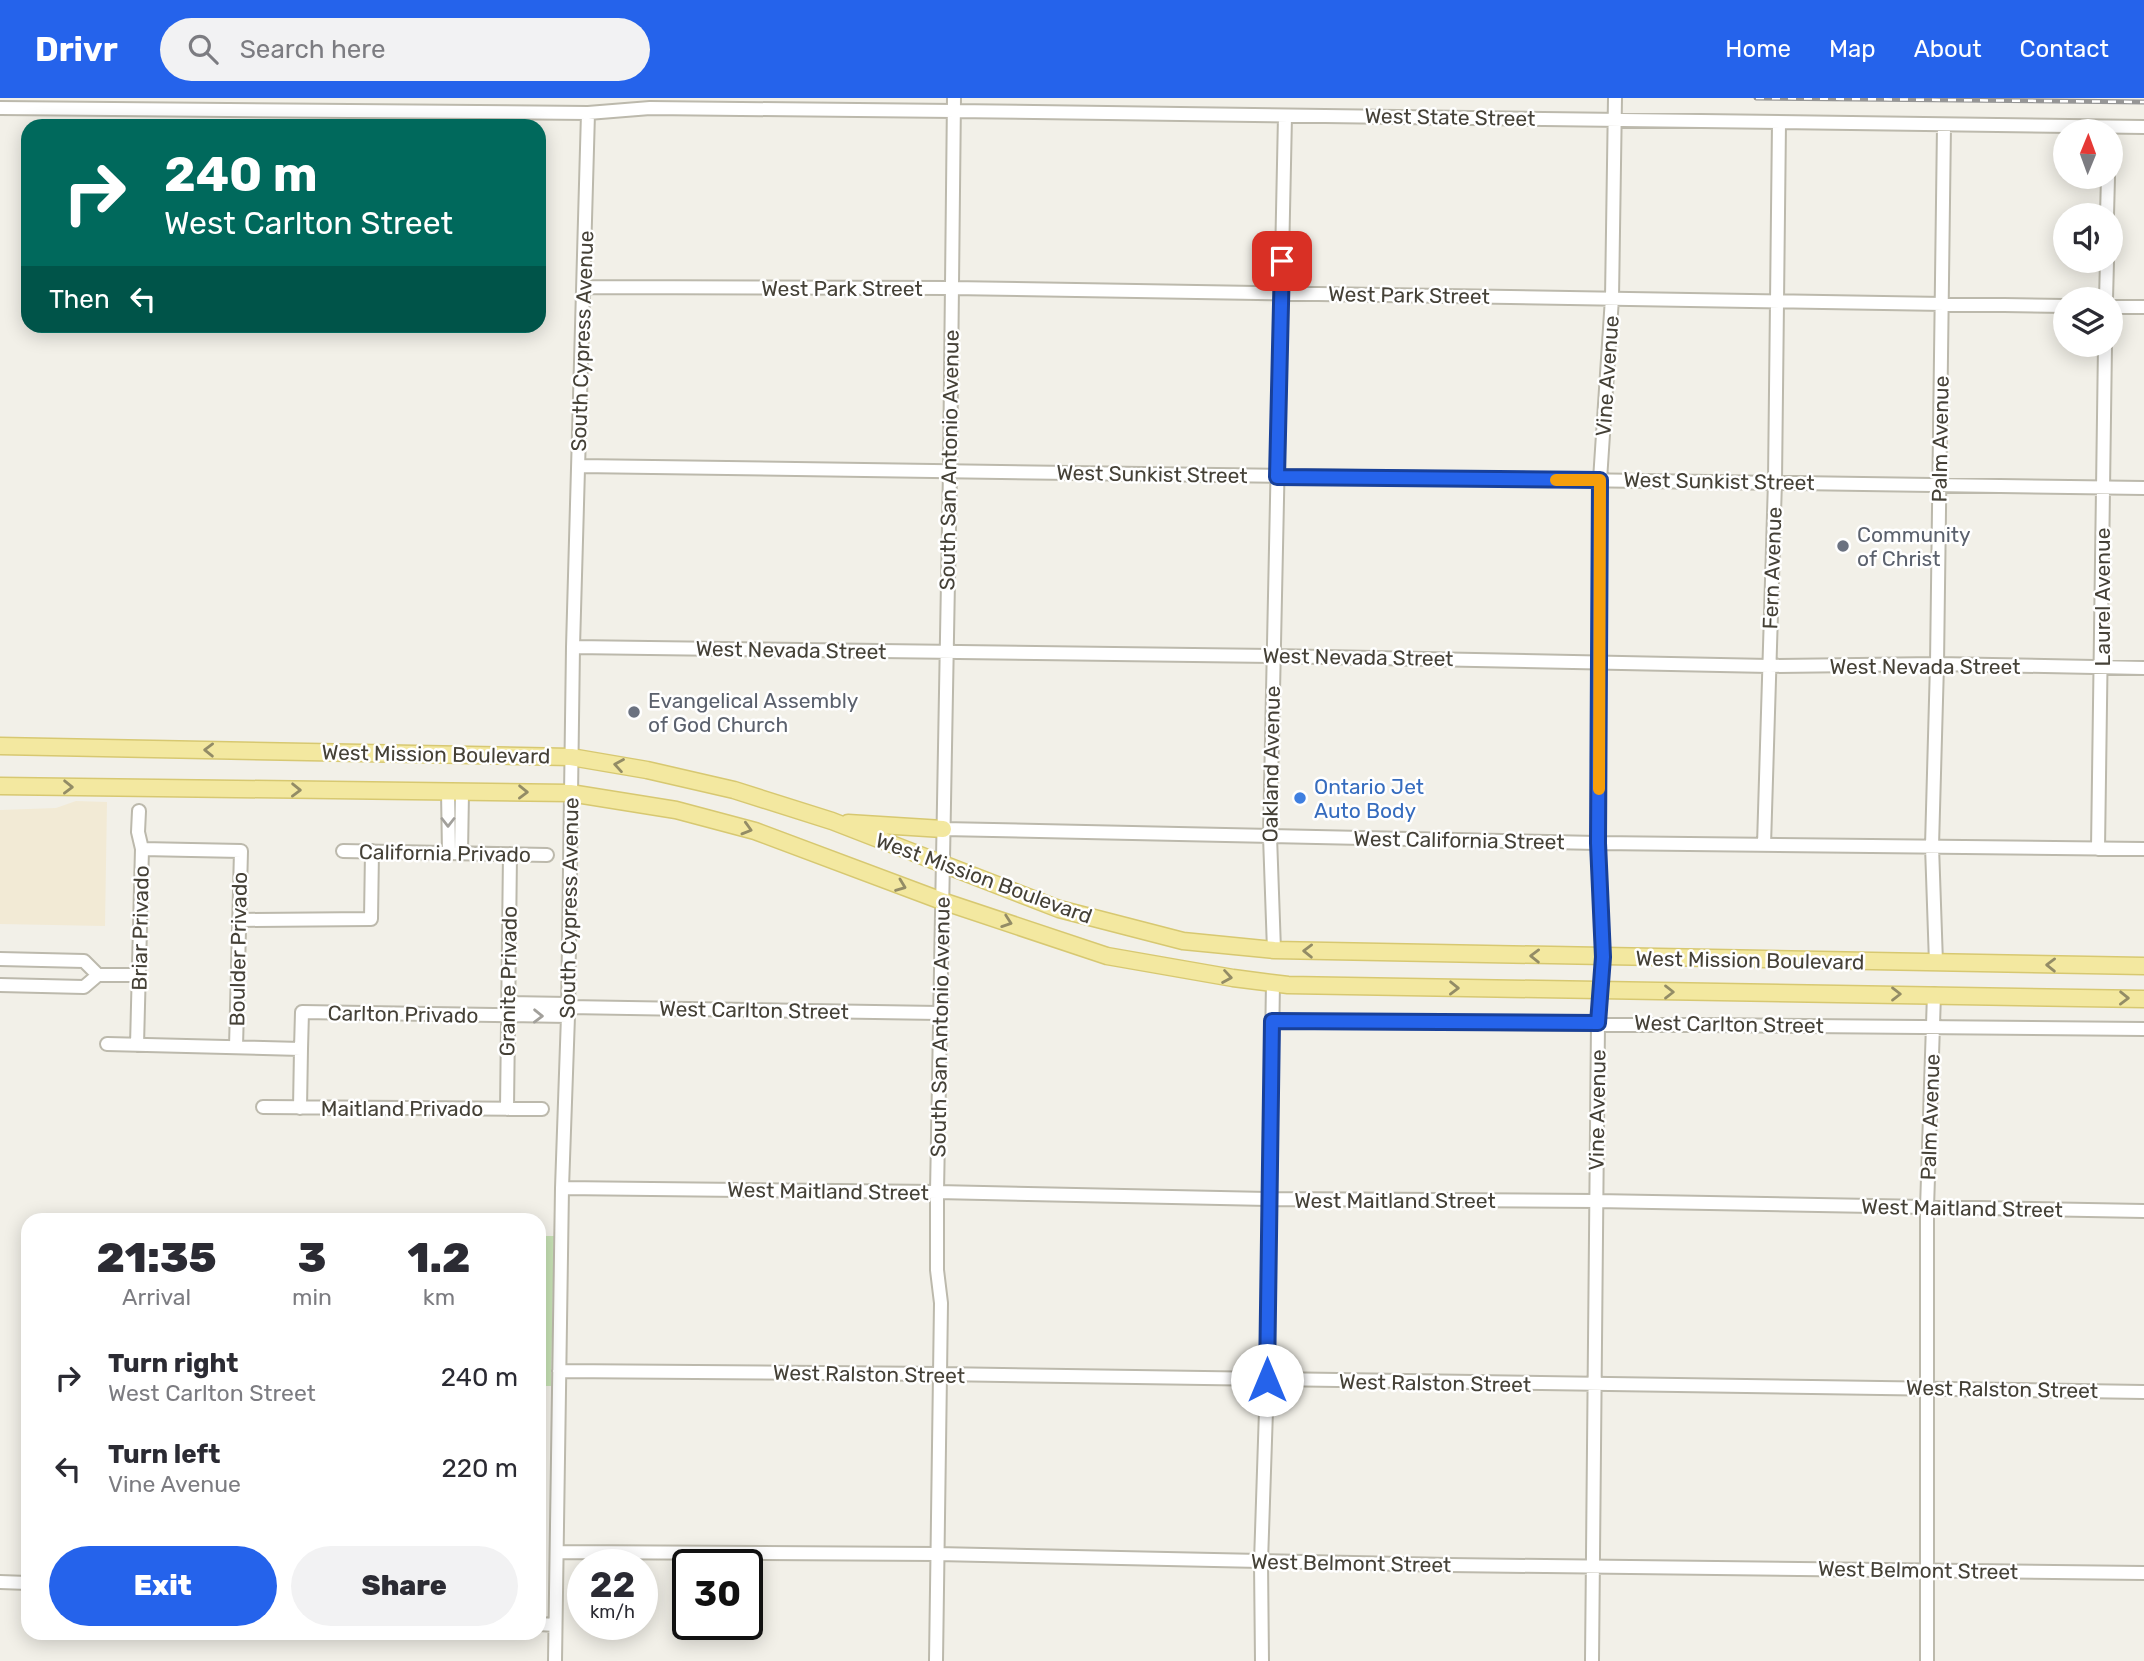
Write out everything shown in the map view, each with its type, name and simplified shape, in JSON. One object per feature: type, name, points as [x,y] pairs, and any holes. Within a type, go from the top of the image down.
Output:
[{"type":"main road","name":"West Mission Boulevard","points":[[0,746],[571,757],[647,770],[734,790],[832,821],[1059,909],[1182,941],[1274,950],[2144,966]]},
{"type":"main road","name":"West Mission Boulevard","points":[[0,786],[570,793],[617,799],[676,810],[755,831],[942,901],[1107,956],[1288,985],[2144,999]]},
{"type":"main road","points":[[832,821],[943,829]]},
{"type":"street","name":"Vine Avenue","points":[[1592,1661],[1598,1023],[1603,957],[1598,843],[1600,480],[1612,298],[1615,98]]},
{"type":"street","name":"West State Street","points":[[0,108],[588,113],[650,108],[953,104],[1285,116],[2053,128]]},
{"type":"street","name":"South San Antonio Avenue","points":[[936,1661],[941,1303],[937,1270],[937,1192],[950,470],[953,104]]},
{"type":"street","name":"South Cypress Avenue","points":[[555,1661],[573,647],[588,113]]},
{"type":"street","name":"Oakland Avenue","points":[[1274,950],[1270,836],[1285,116]]},
{"type":"street","name":"Fern Avenue","points":[[1763,845],[1775,481],[1779,123]]},
{"type":"street","name":"Palm Avenue","points":[[1936,963],[1932,846],[1944,125]]},
{"type":"street","name":"West State Street","points":[[2123,128],[2144,127]]},
{"type":"street","name":"West Park Street","points":[[584,287],[951,288],[2053,306]]},
{"type":"street","points":[[2123,307],[2144,307]]},
{"type":"street","name":"Laurel Avenue","points":[[2098,849],[2105,357]]},
{"type":"street","name":"West Sunkist Street","points":[[579,466],[2144,488]]},
{"type":"street","name":"West Nevada Street","points":[[573,647],[1273,656],[1769,666],[1937,664],[2144,668]]},
{"type":"street","points":[[455,791],[455,853]]},
{"type":"street","name":"Briar Privado","points":[[137,1045],[142,849],[138,832],[139,811]]},
{"type":"street","name":"West California Street","points":[[943,829],[1598,843],[2144,849]]},
{"type":"street","name":"Boulder Privado","points":[[142,849],[241,851],[236,1048]]},
{"type":"street","name":"California Privado","points":[[343,850],[547,855]]},
{"type":"street","points":[[239,920],[371,919],[372,851]]},
{"type":"street","name":"Granite Privado","points":[[507,1109],[510,854]]},
{"type":"street","points":[[0,959],[84,961],[98,975]]},
{"type":"street","points":[[30,960],[30,986]]},
{"type":"street","points":[[0,985],[83,987],[98,975],[139,975]]},
{"type":"street","points":[[1262,1661],[1261,1562],[1267,1380],[1273,982]]},
{"type":"street","name":"Palm Avenue","points":[[1927,1661],[1927,1208],[1934,994]]},
{"type":"street","name":"Carlton Privado","points":[[301,1049],[302,1012],[568,1009]]},
{"type":"street","name":"West Carlton Street","points":[[568,1009],[939,1013]]},
{"type":"street","name":"West Carlton Street","points":[[1272,1021],[2144,1029]]},
{"type":"street","points":[[107,1044],[301,1049],[300,1108]]},
{"type":"street","name":"Maitland Privado","points":[[262,1107],[542,1109]]},
{"type":"street","name":"West Maitland Street","points":[[562,1188],[2144,1211]]},
{"type":"street","name":"West Ralston Street","points":[[559,1371],[2144,1392]]},
{"type":"street","name":"West Belmont Street","points":[[557,1552],[2144,1573]]},
{"type":"street","points":[[0,1582],[21,1583]]},
{"type":"street","points":[[546,1625],[555,1625]]},
{"type":"shaded area","points":[[76,801],[107,802],[105,926],[0,924],[0,810],[56,808]]},
{"type":"green space","points":[[546,1236],[554,1236],[551,1386],[546,1386]]},
{"type":"railway","points":[[1756,98],[2144,102]]},
{"type":"slow traffic","points":[[1556,480],[1600,480],[1599,789]]},
{"type":"place","name":"Community of Christ","points":[[1843,546]]},
{"type":"place","name":"Evangelical Assembly of God Church","points":[[634,712]]},
{"type":"place","name":"Ontario Jet Auto Body","points":[[1300,798]]},
{"type":"route","points":[[1267,1380],[1272,1021],[1598,1023],[1603,957],[1598,843],[1600,480],[1277,477],[1282,261]]}]
